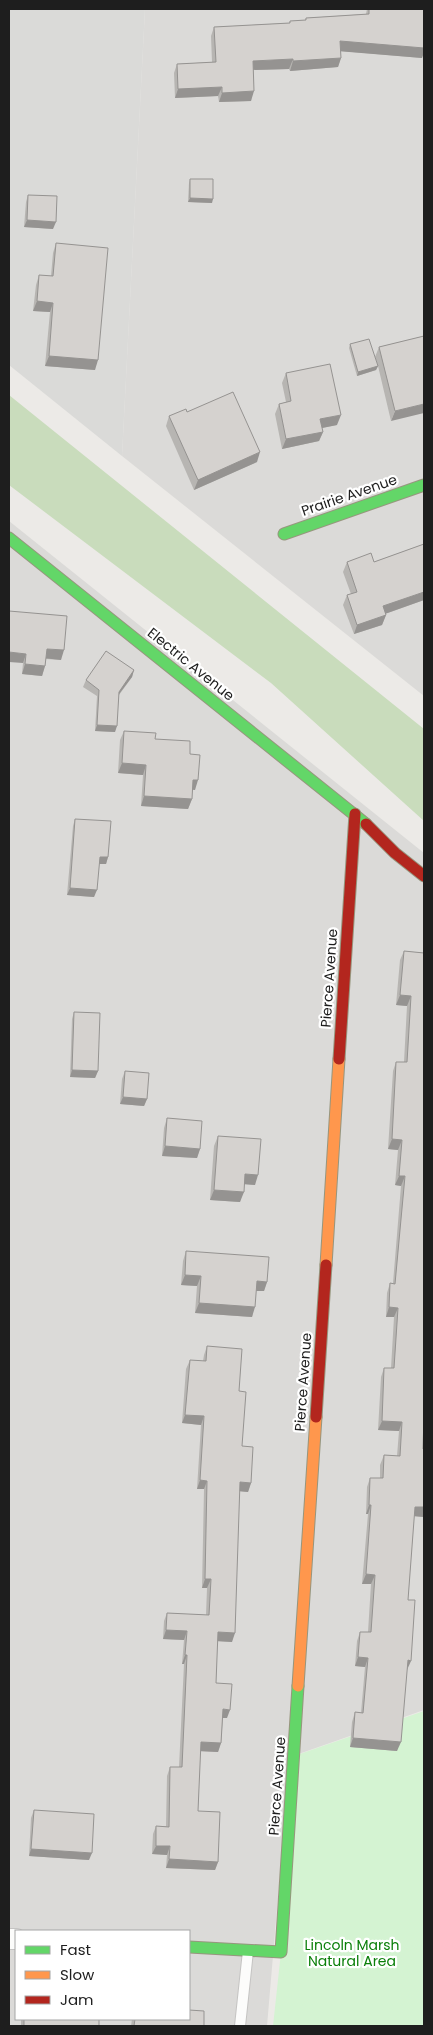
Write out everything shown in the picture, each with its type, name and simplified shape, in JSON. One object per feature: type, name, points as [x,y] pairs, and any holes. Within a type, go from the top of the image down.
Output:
[{"type":"street","name":"Prairie Avenue","points":[[284,534],[424,485]]},
{"type":"street","name":"Electric Avenue","points":[[9,538],[355,814],[395,853],[424,876]]},
{"type":"street","name":"Pierce Avenue","points":[[248,1950],[281,1952],[355,814]]},
{"type":"street","points":[[190,1947],[248,1950]]},
{"type":"lane","points":[[240,2026],[248,1950]]},
{"type":"shaded area","points":[[9,9],[145,9],[122,456],[9,365]]},
{"type":"shaded area","points":[[145,9],[424,9],[424,696],[122,456]]},
{"type":"shaded area","points":[[9,521],[424,853],[424,1710],[290,1757],[267,2026],[9,2026]]},
{"type":"green space","points":[[9,395],[424,729],[424,821],[271,683],[9,485]]},
{"type":"green space","name":"Lincoln Marsh Natural Area","points":[[424,1711],[424,2026],[273,2026],[281,1952],[294,1756]]},
{"type":"building","points":[[369,9],[424,9],[424,48],[340,41],[341,58],[253,61],[254,91],[222,93],[222,87],[178,89],[177,64],[216,62],[214,27],[290,23],[290,21],[306,20],[306,18],[369,14]]},
{"type":"building","points":[[190,179],[213,179],[213,199],[190,198]]},
{"type":"building","points":[[28,195],[57,196],[56,222],[27,220]]},
{"type":"building","points":[[56,243],[108,248],[98,360],[49,356],[53,303],[37,301],[39,275],[53,276]]},
{"type":"building","points":[[424,336],[424,404],[395,411],[379,347]]},
{"type":"building","points":[[369,339],[378,366],[358,372],[350,344]]},
{"type":"building","points":[[330,364],[341,415],[320,419],[323,432],[286,439],[279,404],[291,401],[286,373]]},
{"type":"building","points":[[233,392],[260,452],[198,480],[169,416],[186,409],[187,412]]},
{"type":"building","points":[[424,544],[424,592],[383,606],[386,615],[357,625],[347,595],[357,592],[347,562],[371,553],[374,562]]},
{"type":"building","points":[[9,611],[67,616],[64,650],[47,649],[45,666],[25,664],[26,654],[9,652]]},
{"type":"building","points":[[106,651],[134,670],[119,692],[117,726],[97,725],[99,690],[86,680]]},
{"type":"building","points":[[124,731],[156,733],[155,739],[190,741],[190,754],[200,755],[198,780],[193,780],[192,799],[144,796],[146,765],[122,763]]},
{"type":"building","points":[[75,819],[111,821],[108,857],[100,857],[97,890],[70,888]]},
{"type":"building","points":[[404,951],[424,953],[424,1507],[415,1507],[408,1600],[415,1600],[411,1661],[408,1660],[401,1742],[353,1738],[355,1712],[363,1713],[368,1658],[358,1657],[360,1632],[371,1632],[375,1575],[366,1574],[371,1505],[369,1505],[370,1478],[383,1478],[384,1455],[400,1456],[402,1422],[382,1421],[384,1368],[394,1368],[398,1308],[389,1307],[390,1283],[395,1284],[405,1176],[399,1176],[402,1140],[392,1139],[396,1062],[407,1062],[411,996],[400,995]]},
{"type":"building","points":[[74,1012],[100,1013],[98,1071],[72,1070]]},
{"type":"building","points":[[125,1071],[149,1073],[147,1099],[123,1097]]},
{"type":"building","points":[[167,1118],[202,1121],[200,1149],[165,1146]]},
{"type":"building","points":[[218,1136],[261,1139],[258,1175],[245,1174],[244,1192],[214,1190]]},
{"type":"building","points":[[186,1251],[269,1257],[267,1282],[257,1281],[255,1307],[199,1303],[201,1276],[185,1275]]},
{"type":"building","points":[[207,1346],[242,1349],[239,1391],[246,1392],[242,1446],[253,1447],[251,1483],[240,1482],[235,1633],[218,1632],[216,1683],[232,1684],[230,1710],[223,1709],[221,1743],[201,1742],[198,1811],[220,1812],[218,1862],[169,1859],[170,1846],[156,1846],[156,1826],[169,1827],[170,1767],[182,1767],[187,1631],[166,1630],[167,1613],[209,1615],[211,1579],[205,1579],[207,1481],[200,1480],[204,1416],[185,1415],[190,1360],[206,1361]]},
{"type":"building","points":[[34,1810],[94,1814],[92,1853],[31,1849]]},
{"type":"building","points":[[190,2010],[204,2011],[204,2026],[134,2026],[135,2020],[190,2020]]},
{"type":"building","points":[[24,2020],[99,2020],[99,2026],[24,2026]]},
{"type":"traffic: fast","points":[[284,534],[424,485]]},
{"type":"traffic: fast","points":[[9,538],[366,824]]},
{"type":"traffic: fast","points":[[190,1947],[281,1952],[298,1686]]},
{"type":"traffic: slow","points":[[326,1265],[339,1059]]},
{"type":"traffic: slow","points":[[298,1686],[316,1417]]},
{"type":"traffic: jam","points":[[339,1059],[355,814]]},
{"type":"traffic: jam","points":[[366,824],[395,853],[424,876]]},
{"type":"traffic: jam","points":[[316,1417],[326,1265]]}]
